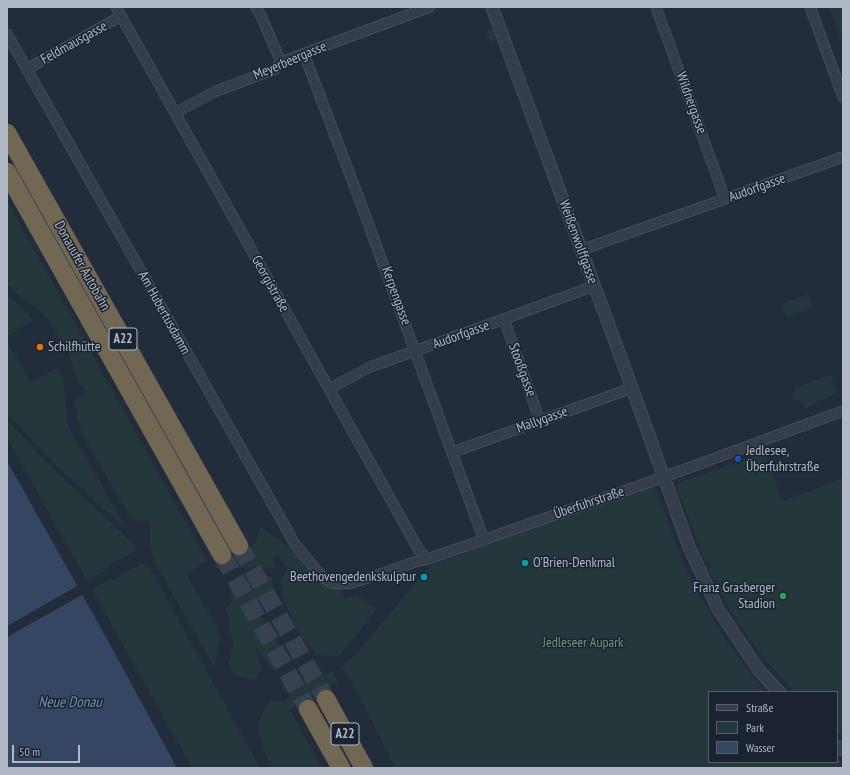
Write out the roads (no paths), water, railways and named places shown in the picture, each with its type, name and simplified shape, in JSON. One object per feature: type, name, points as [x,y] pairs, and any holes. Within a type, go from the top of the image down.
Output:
[{"type":"highway","name":"Donauufer Autobahn","points":[[7,133],[239,546]]},
{"type":"highway","name":"Donauufer Autobahn","points":[[7,172],[222,555]]},
{"type":"highway","name":"A22","points":[[326,699],[364,768]]},
{"type":"highway","name":"A22","points":[[308,709],[342,768]]},
{"type":"street","name":"Georgistraße","points":[[116,7],[420,552],[428,559]]},
{"type":"street","points":[[256,7],[281,62]]},
{"type":"street","name":"Meyerbeergasse","points":[[175,113],[214,92],[275,69],[281,62],[430,7]]},
{"type":"street","name":"Weißenwolffgasse","points":[[492,7],[689,547],[718,609],[758,669],[778,691]]},
{"type":"street","name":"Wildnergasse","points":[[656,7],[725,199]]},
{"type":"street","points":[[810,7],[843,97]]},
{"type":"street","name":"Feldmausgasse","points":[[27,69],[121,16]]},
{"type":"street","name":"Am Hubertusdamm","points":[[7,34],[294,542],[318,572],[332,583]]},
{"type":"street","name":"Kerpengasse","points":[[304,54],[358,194],[484,540]]},
{"type":"street","name":"Audorfgasse","points":[[581,250],[843,156]]},
{"type":"street","name":"Audorfgasse","points":[[329,389],[370,367],[504,320],[594,286]]},
{"type":"street","name":"Stooßgasse","points":[[504,320],[540,421]]},
{"type":"street","name":"Mallygasse","points":[[453,452],[632,388]]},
{"type":"street","name":"Überfuhrstraße","points":[[332,583],[351,583],[428,559],[843,411]]},
{"type":"water","name":"Neue Donau","points":[[7,461],[101,628],[177,768],[7,768]]},
{"type":"tunnel","points":[[239,546],[326,699]]},
{"type":"tunnel","points":[[222,555],[308,709]]},
{"type":"place","name":"Schilfhütte","points":[[40,347]]},
{"type":"place","name":"Jedlesee, Überfuhrstraße","points":[[738,459]]},
{"type":"place","name":"O'Brien-Denkmal","points":[[525,563]]},
{"type":"place","name":"Beethovengedenkskulptur","points":[[424,577]]},
{"type":"place","name":"Franz Grasberger Stadion","points":[[783,596]]},
{"type":"park label","name":"Jedleseer Aupark","points":[[583,643]]}]
